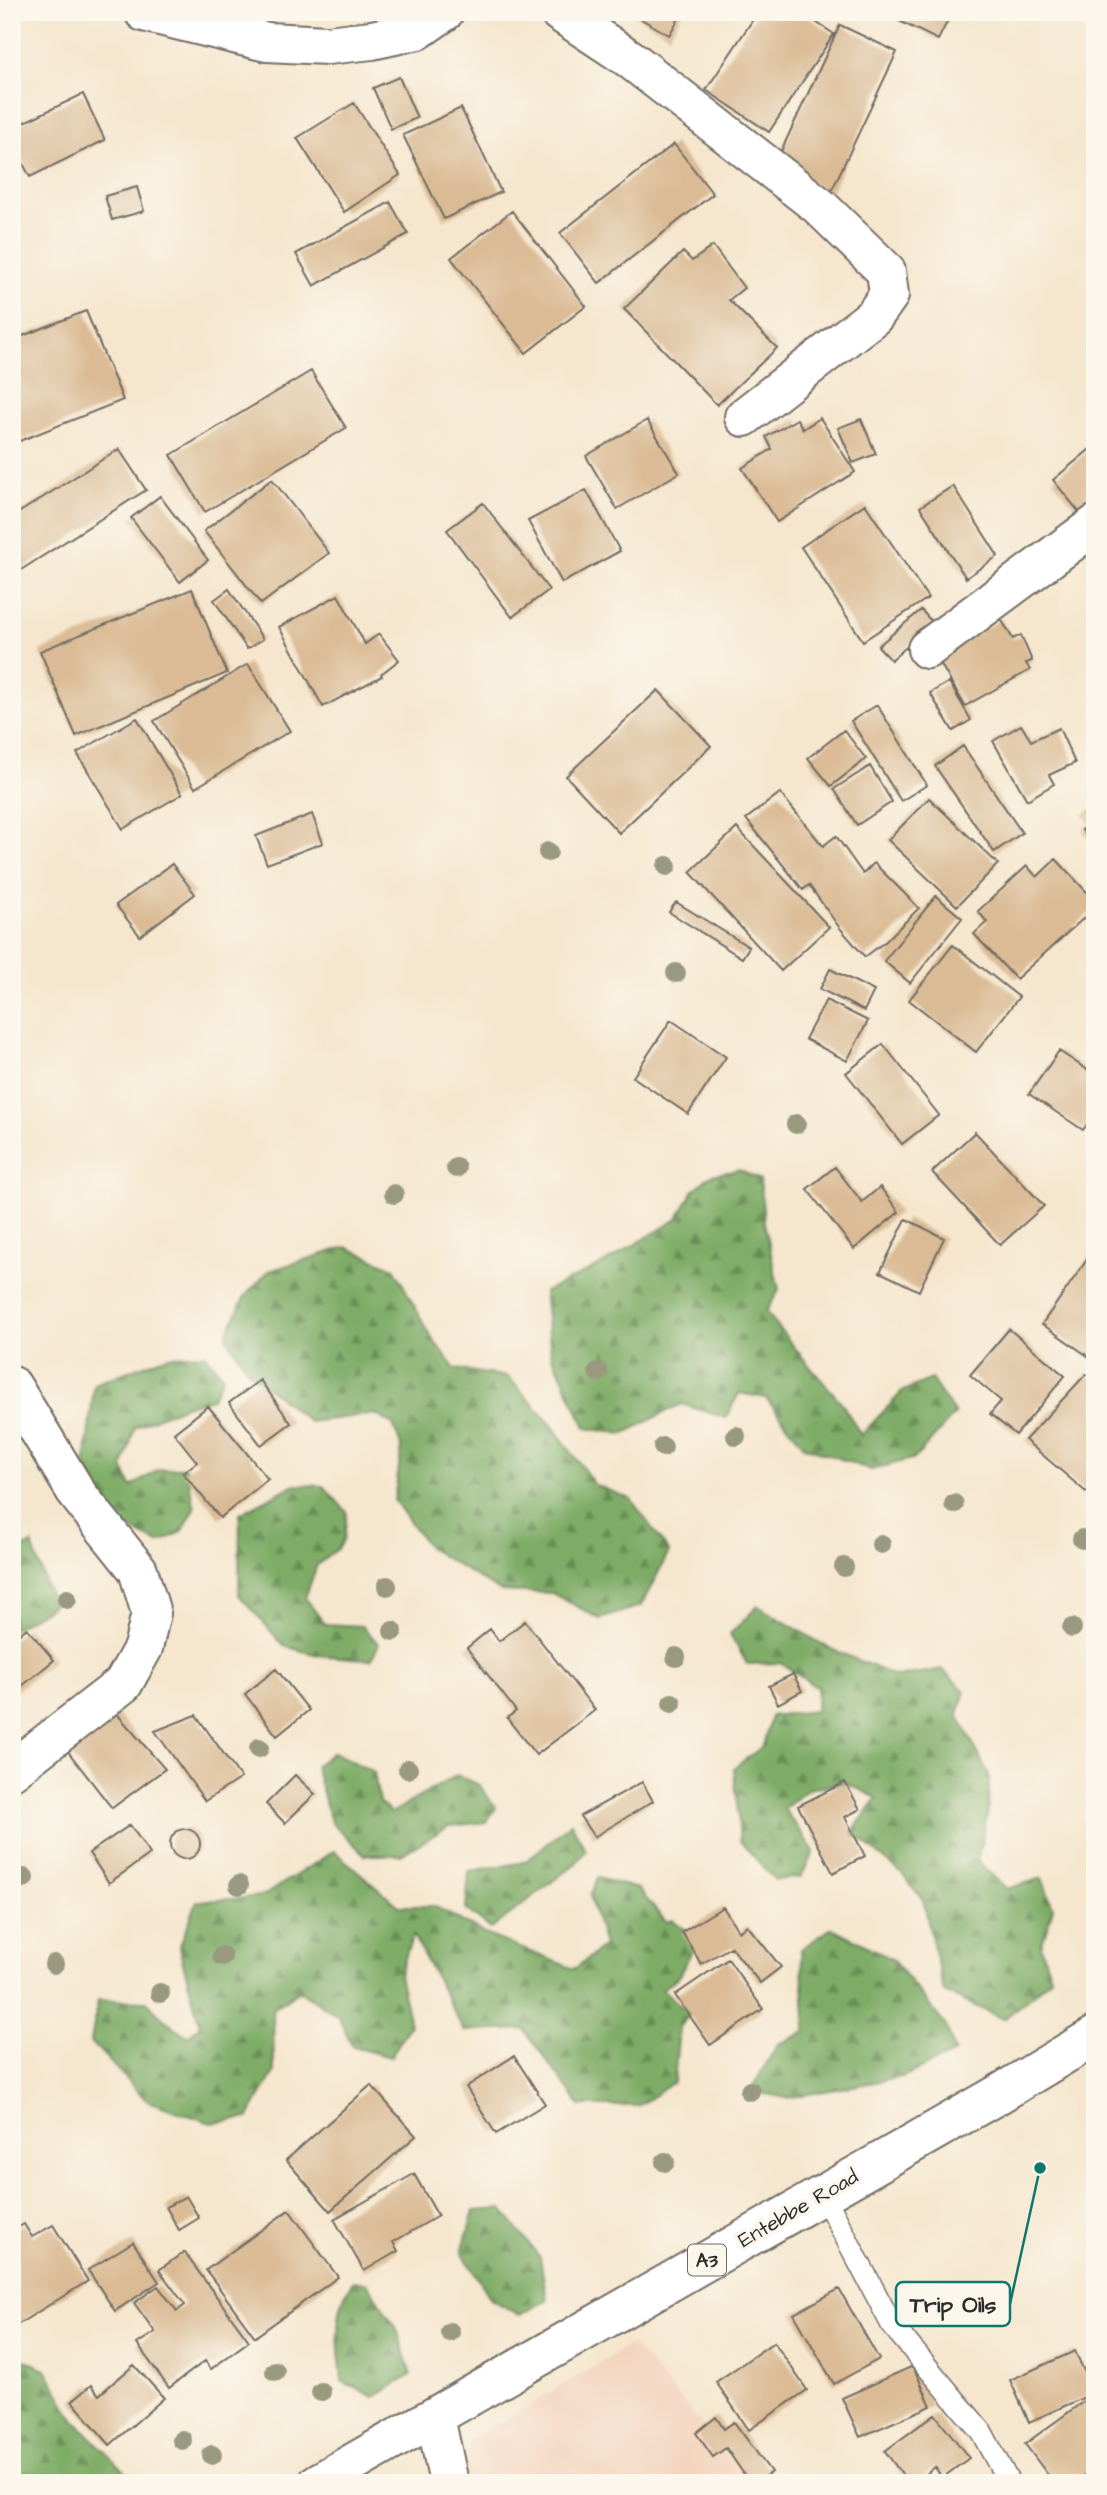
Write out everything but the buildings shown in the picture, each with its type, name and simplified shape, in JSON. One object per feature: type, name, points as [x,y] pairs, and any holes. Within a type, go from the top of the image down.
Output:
[{"type":"street","points":[[144,12],[267,43],[327,45],[372,40],[418,30],[444,12]]},
{"type":"street","points":[[559,12],[630,59],[820,206],[886,271],[889,295],[874,316],[744,417]]},
{"type":"street","points":[[927,649],[1095,525]]},
{"type":"street","points":[[12,1386],[78,1495],[138,1570],[151,1613],[143,1648],[123,1684],[12,1770]]},
{"type":"street","name":"Entebbe Road","points":[[336,2478],[435,2417],[999,2094],[1095,2036]]},
{"type":"street","points":[[435,2417],[449,2483]]},
{"type":"lane","points":[[822,2194],[892,2325],[981,2431],[1009,2483]]},
{"type":"shaded area","points":[[632,2344],[753,2483],[461,2483],[472,2439]]},
{"type":"green space","points":[[739,1170],[760,1180],[764,1222],[779,1290],[766,1312],[841,1402],[861,1435],[903,1391],[931,1379],[955,1414],[915,1458],[871,1470],[804,1446],[766,1398],[739,1393],[726,1418],[681,1404],[623,1434],[586,1428],[551,1353],[544,1292],[601,1265],[677,1219],[694,1190],[711,1175]]},
{"type":"green space","points":[[346,1247],[394,1268],[431,1337],[455,1369],[508,1377],[551,1424],[595,1485],[631,1499],[669,1552],[641,1606],[600,1619],[552,1593],[500,1591],[429,1548],[394,1500],[402,1447],[393,1425],[375,1414],[309,1422],[248,1371],[226,1336],[245,1296],[269,1271]]},
{"type":"green space","points":[[206,1354],[223,1377],[212,1398],[184,1406],[135,1427],[123,1467],[131,1487],[158,1470],[185,1467],[195,1508],[182,1532],[158,1543],[115,1522],[85,1464],[94,1384],[168,1356]]},
{"type":"green space","points":[[293,1485],[323,1486],[347,1512],[344,1538],[337,1549],[317,1565],[305,1598],[325,1624],[362,1626],[379,1644],[371,1660],[318,1655],[284,1646],[239,1595],[240,1514]]},
{"type":"green space","points":[[32,1544],[53,1605],[12,1630],[12,1554]]},
{"type":"green space","points":[[758,1606],[827,1647],[897,1677],[941,1669],[965,1691],[958,1715],[989,1775],[988,1811],[977,1861],[1007,1889],[1042,1878],[1053,1908],[1041,1946],[1051,1978],[1004,2019],[944,1992],[923,1900],[902,1874],[852,1832],[877,1798],[845,1782],[808,1789],[784,1809],[814,1851],[801,1877],[775,1880],[740,1841],[734,1768],[763,1746],[771,1716],[816,1711],[817,1688],[781,1663],[747,1664],[730,1634]]},
{"type":"green space","points":[[333,1752],[374,1772],[379,1802],[391,1813],[457,1775],[479,1785],[496,1808],[486,1822],[449,1826],[401,1855],[365,1855],[331,1822],[315,1766]]},
{"type":"green space","points":[[571,1823],[586,1851],[576,1863],[491,1929],[466,1909],[469,1871],[525,1862]]},
{"type":"green space","points":[[334,1851],[399,1906],[434,1906],[487,1935],[574,1969],[604,1946],[590,1895],[598,1878],[638,1889],[666,1922],[673,1920],[698,1940],[678,1977],[662,1989],[690,2014],[679,2027],[674,2082],[638,2106],[580,2106],[524,2029],[464,2031],[413,1935],[399,1975],[410,2024],[391,2057],[353,2047],[338,2016],[299,1990],[273,2009],[274,2072],[248,2118],[211,2123],[147,2101],[91,2042],[98,2000],[147,2001],[160,2016],[188,2037],[200,2025],[179,1948],[197,1902],[263,1896]]},
{"type":"green space","points":[[832,1928],[892,1959],[946,2026],[955,2053],[902,2077],[787,2098],[750,2091],[778,2044],[806,2032],[801,1949]]},
{"type":"green space","points":[[502,2209],[540,2258],[547,2300],[520,2315],[491,2299],[462,2252],[474,2211]]},
{"type":"green space","points":[[353,2281],[367,2283],[397,2329],[411,2375],[374,2397],[342,2381],[338,2342],[339,2317],[346,2292]]},
{"type":"green space","points":[[12,2355],[46,2369],[74,2420],[129,2475],[168,2483],[12,2483]]},
{"type":"place","name":"Trip Oils","points":[[1040,2168]]}]
